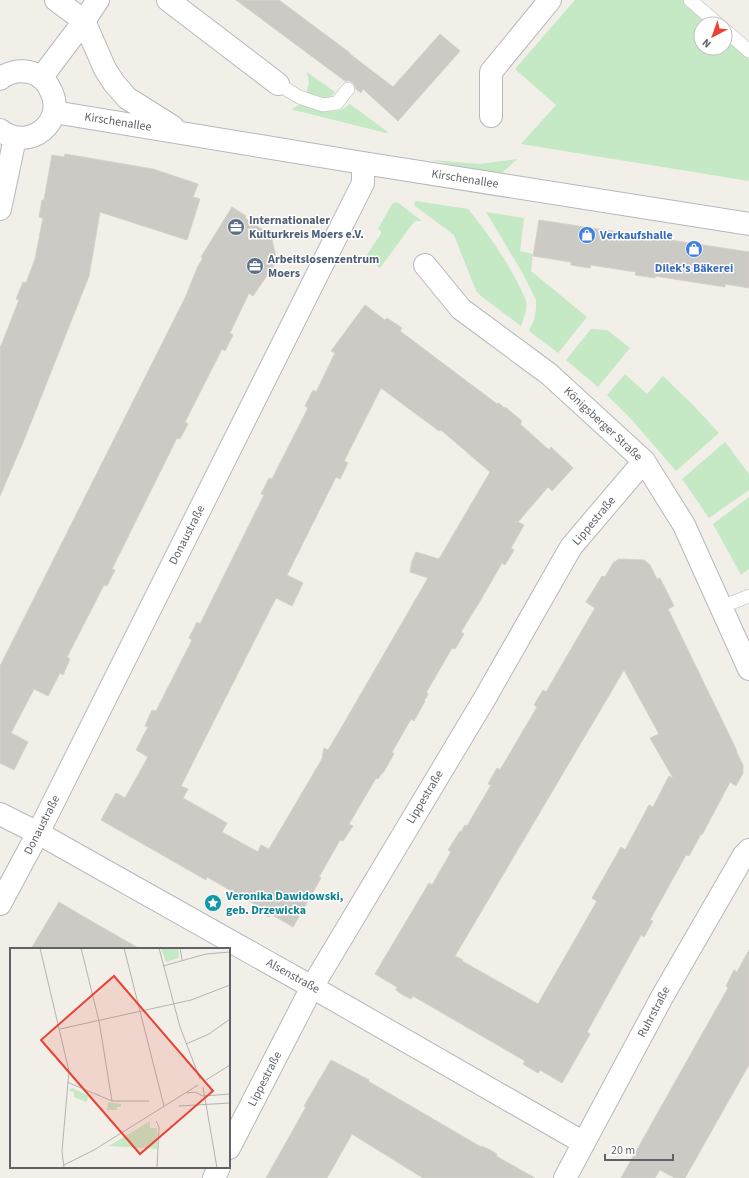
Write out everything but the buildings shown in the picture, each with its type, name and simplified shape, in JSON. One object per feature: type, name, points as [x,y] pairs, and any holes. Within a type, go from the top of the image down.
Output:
[{"type":"street","points":[[56,0],[84,21]]},
{"type":"street","points":[[41,78],[98,0]]},
{"type":"street","points":[[168,0],[278,84]]},
{"type":"street","points":[[491,116],[491,72],[550,0]]},
{"type":"street","name":"Kirschenallee","points":[[84,21],[105,68],[114,83],[127,98],[182,132]]},
{"type":"street","points":[[0,79],[8,74],[21,71],[35,74],[48,84],[53,93],[55,102],[52,119],[43,131],[30,137],[22,138],[8,134],[0,209]]},
{"type":"street","name":"Kirschenallee","points":[[54,112],[749,224]]},
{"type":"street","name":"Donaustraße","points":[[0,904],[38,833],[363,183],[363,163]]},
{"type":"street","name":"Königsberger Straße","points":[[425,265],[461,309],[549,374],[644,461],[684,525],[749,669]]},
{"type":"street","name":"Lippestraße","points":[[230,1146],[312,987],[485,698],[572,547],[644,461]]},
{"type":"street","name":"Alsenstraße","points":[[0,814],[38,833],[312,987],[584,1143]]},
{"type":"street","name":"Ruhrstraße","points":[[565,1178],[662,997],[744,855],[749,850]]},
{"type":"street","points":[[214,1178],[219,1168]]},
{"type":"lane","points":[[690,0],[709,16]]},
{"type":"lane","points":[[733,37],[749,52]]},
{"type":"lane","points":[[278,84],[299,97],[323,105],[337,103],[348,89]]},
{"type":"lane","points":[[721,607],[749,596]]},
{"type":"green space","points":[[575,0],[683,0],[701,16],[693,16],[693,56],[733,56],[733,44],[749,59],[749,181],[521,144],[556,105],[515,69]]},
{"type":"green space","points":[[307,72],[335,92],[330,98],[326,100],[306,93],[309,83]]},
{"type":"green space","points":[[301,102],[326,111],[338,111],[350,104],[388,132],[386,133],[292,109]]},
{"type":"green space","points":[[517,159],[501,174],[476,171],[432,160],[480,164]]},
{"type":"green space","points":[[416,201],[468,209],[500,252],[525,298],[525,316],[521,326],[476,291],[454,235],[415,206],[414,204]]},
{"type":"green space","points":[[397,202],[422,221],[414,222],[380,268],[366,256],[381,234],[381,231],[378,229],[392,204]]},
{"type":"green space","points":[[486,212],[524,218],[520,251],[533,254],[531,271],[587,317],[558,353],[529,331],[534,320],[536,300],[523,274]]},
{"type":"green space","points":[[591,329],[607,330],[630,348],[598,387],[566,360]]},
{"type":"green space","points":[[625,374],[647,394],[663,376],[719,433],[676,471],[632,420],[607,395]]},
{"type":"green space","points":[[725,442],[749,474],[749,490],[709,518],[682,479]]},
{"type":"green space","points":[[749,497],[749,569],[741,575],[713,524]]},
{"type":"place","name":"Internationaler Kulturkreis Moers e.V.","points":[[236,227]]},
{"type":"place","name":"Verkaufshalle","points":[[587,235]]},
{"type":"place","name":"Dilek's Bäkerei","points":[[694,249]]},
{"type":"place","name":"Arbeitslosenzentrum Moers","points":[[255,266]]},
{"type":"place","name":"Veronika Dawidowski, geb. Drzewicka","points":[[213,903]]}]
